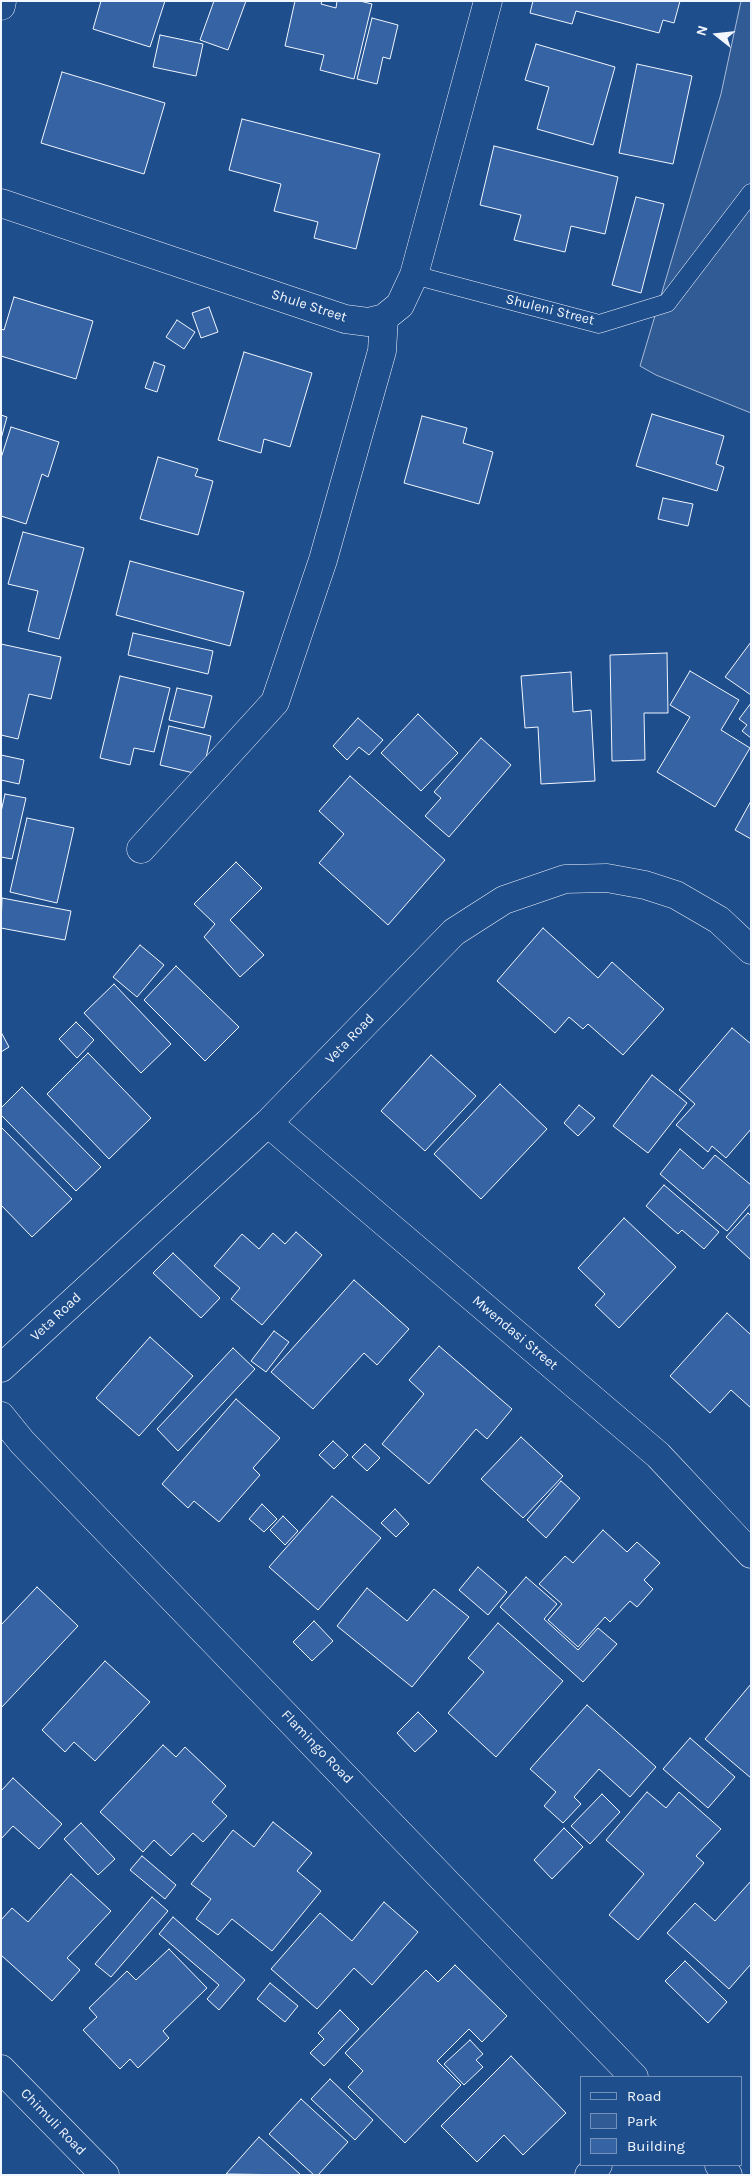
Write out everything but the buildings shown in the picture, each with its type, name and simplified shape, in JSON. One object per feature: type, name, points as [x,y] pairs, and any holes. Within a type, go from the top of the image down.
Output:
[{"type":"street","points":[[1,6],[2,1]]},
{"type":"street","points":[[141,849],[275,702],[326,551],[382,351],[384,318],[400,305],[414,275],[488,1]]},
{"type":"street","name":"Shule Street","points":[[1,203],[345,319],[368,322],[384,318]]},
{"type":"street","name":"Veta Road","points":[[1,1368],[268,1123],[454,932],[504,900],[565,879],[607,878],[645,884],[676,895],[719,920],[751,950]]},
{"type":"street","name":"Mwendasi Street","points":[[268,1123],[658,1456],[751,1554]]},
{"type":"street","name":"Flamingo Road","points":[[1,1416],[22,1442],[633,2076]]},
{"type":"street","name":"Chimuli Road","points":[[1,2069],[105,2175]]},
{"type":"street","points":[[719,2166],[728,2175]]},
{"type":"lane","name":"Shuleni Street","points":[[414,275],[599,324],[668,303],[751,193]]},
{"type":"green space","points":[[741,1],[751,1],[751,413],[656,375],[640,366],[721,94]]}]
